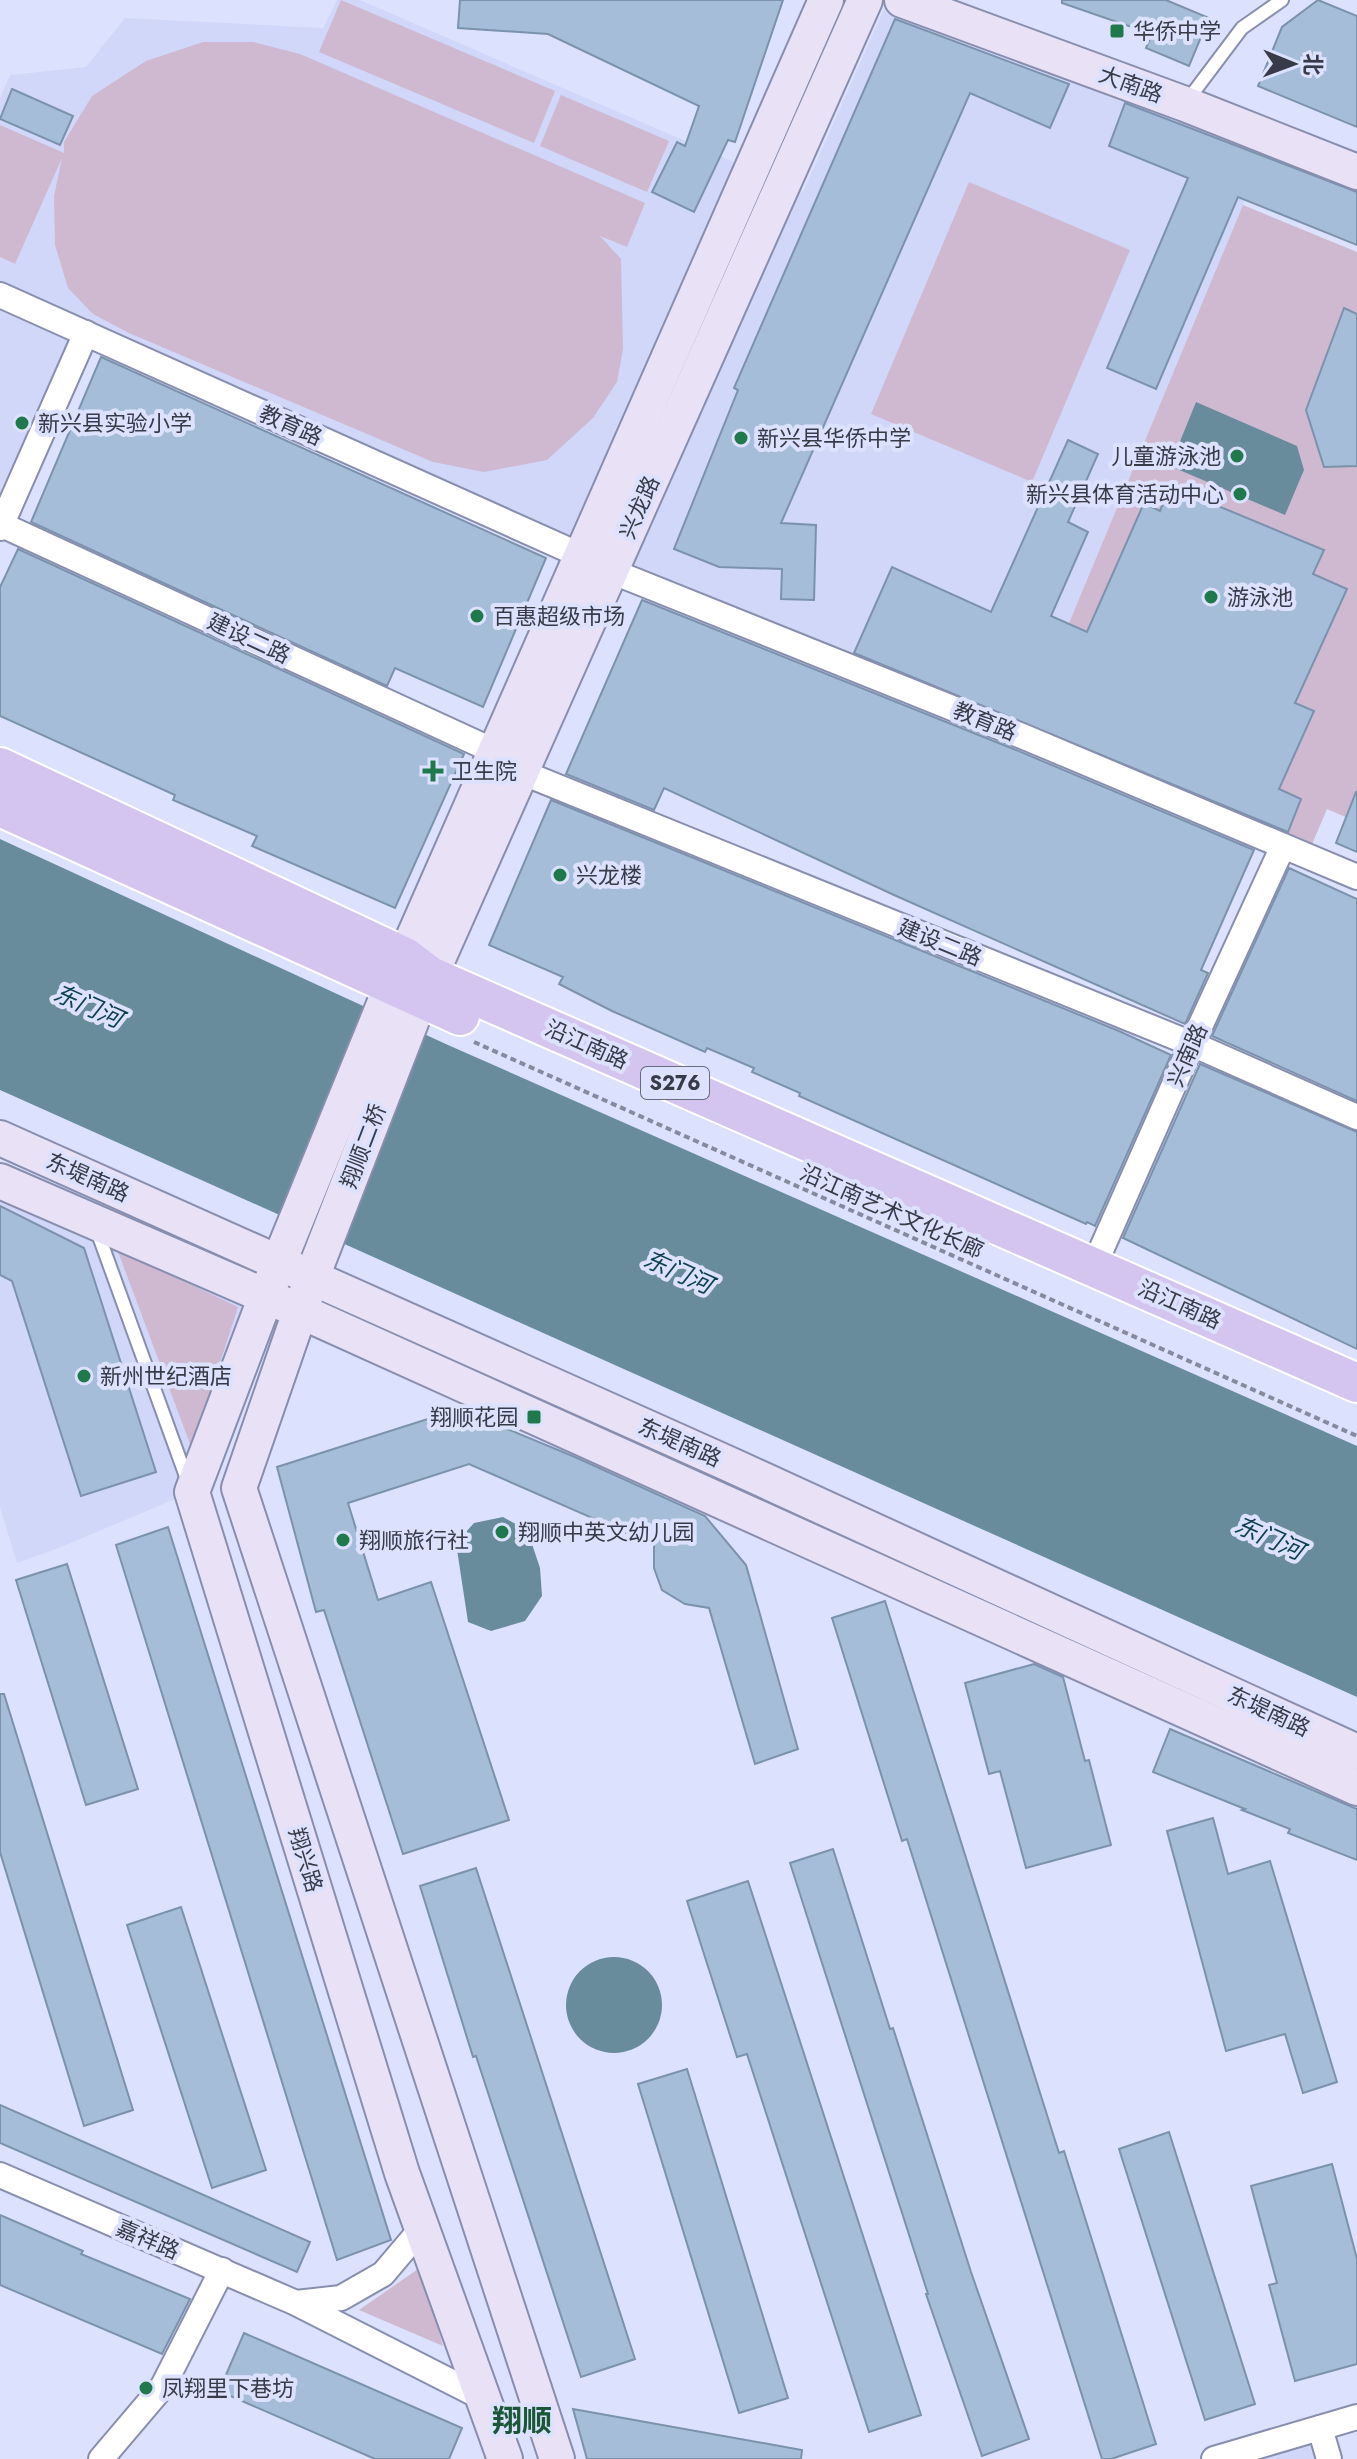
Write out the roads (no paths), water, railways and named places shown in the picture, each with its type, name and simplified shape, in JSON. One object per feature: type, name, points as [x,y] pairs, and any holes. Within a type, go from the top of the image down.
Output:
[{"type":"main road","name":"兴龙路","points":[[596,564],[826,0]]},
{"type":"main road","name":"兴龙路","points":[[408,990],[596,564],[865,0]]},
{"type":"main road","name":"大南路","points":[[902,0],[1185,104],[1357,172]]},
{"type":"main road","name":"沿江南路","points":[[0,767],[408,990],[1094,1266],[1357,1383]]},
{"type":"main road","name":"沿江南路","points":[[0,807],[730,1132],[813,1162],[1297,1376],[1357,1408]]},
{"type":"main road","name":"翔顺二桥","points":[[279,1262],[408,990]]},
{"type":"main road","name":"翔顺二桥","points":[[312,1277],[408,990]]},
{"type":"main road","name":"东堤南路","points":[[0,1138],[745,1471],[1357,1752]]},
{"type":"main road","name":"东堤南路","points":[[0,1181],[300,1311],[1357,1788]]},
{"type":"main road","points":[[192,1492],[279,1262]]},
{"type":"main road","points":[[312,1277],[239,1488],[557,2459]]},
{"type":"main road","name":"翔兴路","points":[[192,1492],[402,2173],[505,2459]]},
{"type":"street","name":"教育路","points":[[0,295],[596,564],[1036,742],[1357,877]]},
{"type":"street","points":[[1,526],[86,333]]},
{"type":"street","name":"建设二路","points":[[1,526],[508,762],[1192,1044],[1357,1117]]},
{"type":"street","name":"兴南路","points":[[1094,1266],[1283,846]]},
{"type":"street","name":"嘉祥路","points":[[0,2175],[296,2303],[485,2399]]},
{"type":"street","points":[[296,2303],[341,2298],[383,2274],[422,2228]]},
{"type":"street","points":[[101,2459],[163,2386],[222,2270]]},
{"type":"street","points":[[1214,2459],[1357,2417]]},
{"type":"street","points":[[1320,2428],[1329,2459]]},
{"type":"lane","points":[[1185,104],[1242,28],[1282,0]]},
{"type":"lane","points":[[94,1222],[192,1492]]},
{"type":"water","name":"儿童游泳池","points":[[1196,402],[1297,446],[1304,470],[1285,515],[1170,466]]},
{"type":"water","name":"东门河","points":[[0,839],[448,1045],[1357,1446],[1357,1697],[0,1090]]},
{"type":"water","points":[[503,1517],[521,1527],[532,1544],[540,1568],[542,1596],[525,1621],[491,1631],[468,1622],[456,1543],[474,1523]]},
{"type":"water","points":[[614,1957],[632,1961],[648,1971],[658,1987],[662,2005],[658,2023],[648,2039],[632,2049],[614,2053],[596,2049],[580,2039],[570,2023],[566,2005],[570,1987],[580,1971],[596,1961]]},
{"type":"place","name":"华侨中学","points":[[1117,31]]},
{"type":"place","name":"新兴县实验小学","points":[[22,423]]},
{"type":"place","name":"新兴县华侨中学","points":[[741,438]]},
{"type":"place","name":"儿童游泳池","points":[[1237,456]]},
{"type":"place","name":"新兴县体育活动中心","points":[[1240,494]]},
{"type":"place","name":"游泳池","points":[[1211,597]]},
{"type":"place","name":"百惠超级市场","points":[[477,616]]},
{"type":"place","name":"卫生院","points":[[433,771]]},
{"type":"place","name":"兴龙楼","points":[[560,875]]},
{"type":"place","name":"新州世纪酒店","points":[[84,1376]]},
{"type":"place","name":"翔顺花园","points":[[534,1417]]},
{"type":"place","name":"翔顺中英文幼儿园","points":[[502,1532]]},
{"type":"place","name":"翔顺旅行社","points":[[343,1540]]},
{"type":"place","name":"凤翔里下巷坊","points":[[146,2388]]},
{"type":"district","name":"翔顺","points":[[522,2421]]}]
